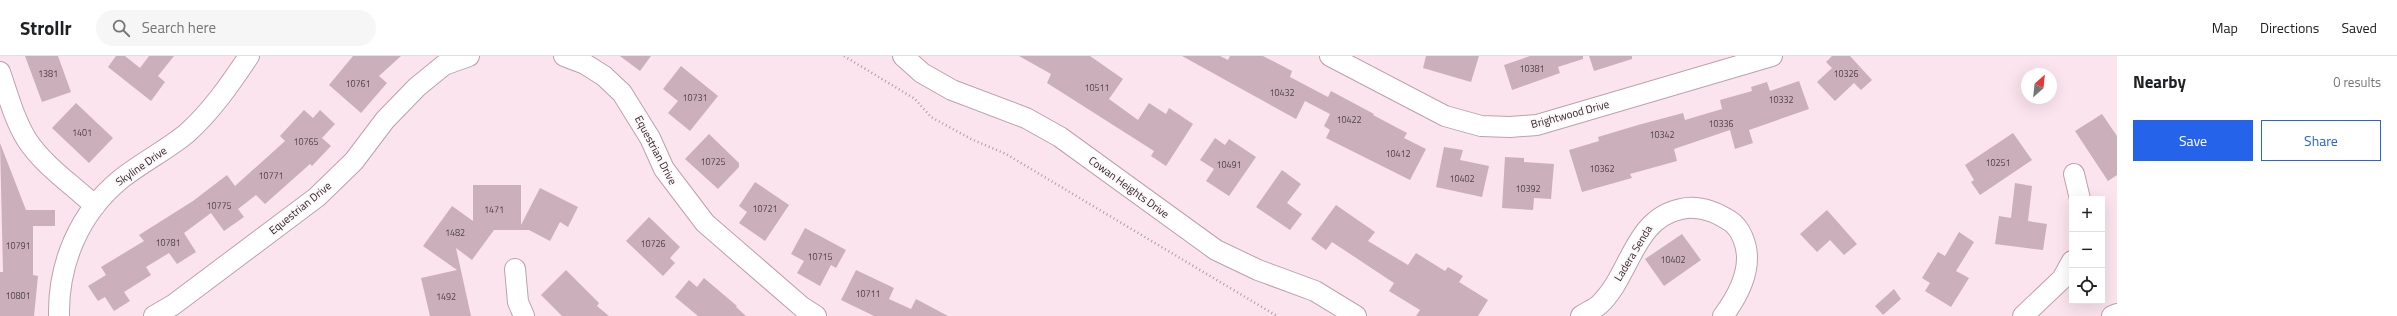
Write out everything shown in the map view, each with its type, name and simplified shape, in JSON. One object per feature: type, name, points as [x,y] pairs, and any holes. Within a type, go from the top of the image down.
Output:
[{"type":"street","name":"Skyline Drive","points":[[59,316],[59,301],[64,264],[77,232],[95,206],[121,179],[186,133],[222,95],[249,56]]},
{"type":"street","name":"Equestrian Drive","points":[[154,316],[179,300],[317,197],[354,161],[385,120],[417,87],[444,65],[469,56]]},
{"type":"street","name":"Equestrian Drive","points":[[564,56],[591,68],[622,93],[640,120],[668,175],[705,224],[790,297],[816,316]]},
{"type":"street","name":"Cowan Heights Drive","points":[[903,56],[922,73],[952,90],[1026,118],[1060,137],[1216,250],[1252,267],[1315,291],[1356,316]]},
{"type":"street","name":"Brightwood Drive","points":[[1330,56],[1445,116],[1481,126],[1510,127],[1537,125],[1772,56]]},
{"type":"street","points":[[0,72],[19,125],[28,141],[46,162],[95,206]]},
{"type":"street","points":[[2074,174],[2079,196]]},
{"type":"street","name":"Ladera Senda","points":[[1581,316],[1599,304],[1618,280],[1651,223],[1664,214],[1687,207],[1704,209],[1720,214],[1734,224],[1745,243],[1747,265],[1744,276],[1737,294],[1723,316]]},
{"type":"street","points":[[2023,316],[2057,285],[2069,266]]},
{"type":"street","points":[[515,269],[518,302],[524,316]]},
{"type":"street","points":[[2112,316],[2117,314]]},
{"type":"path","points":[[844,56],[915,98],[931,117],[971,139],[1006,154],[1277,316]]},
{"type":"building","points":[[25,56],[58,56],[71,92],[42,102]]},
{"type":"building","points":[[116,56],[125,56],[140,68],[149,56],[174,56],[158,76],[165,82],[151,101],[108,67]]},
{"type":"building","points":[[353,56],[401,56],[379,76],[387,83],[361,113],[329,85]]},
{"type":"building","points":[[620,56],[651,56],[640,71]]},
{"type":"building","points":[[1019,56],[1090,56],[1123,79],[1109,99],[1138,120],[1149,103],[1166,114],[1169,108],[1193,124],[1166,166],[1151,156],[1154,151],[1047,83],[1051,74]]},
{"type":"building","points":[[1182,56],[1220,56],[1228,60],[1230,56],[1263,56],[1292,71],[1290,77],[1328,97],[1331,91],[1407,133],[1404,138],[1426,149],[1410,180],[1326,138],[1330,130],[1324,126],[1330,114],[1305,101],[1296,119]]},
{"type":"building","points":[[1426,56],[1479,56],[1471,82],[1423,68]]},
{"type":"building","points":[[1530,56],[1583,56],[1583,59],[1558,67],[1560,73],[1512,90],[1504,65]]},
{"type":"building","points":[[1589,56],[1632,56],[1632,59],[1594,71]]},
{"type":"building","points":[[1832,56],[1850,56],[1872,80],[1861,90],[1854,83],[1835,101],[1817,82],[1832,68],[1826,62]]},
{"type":"building","points":[[681,66],[718,96],[690,131],[668,113],[678,101],[663,89]]},
{"type":"building","points":[[1799,81],[1809,109],[1749,130],[1753,143],[1735,149],[1730,130],[1674,149],[1677,161],[1630,174],[1632,178],[1582,192],[1569,150],[1599,141],[1598,137],[1638,125],[1683,113],[1685,120],[1722,109],[1720,100],[1752,91],[1751,87],[1767,82],[1770,91]]},
{"type":"building","points":[[76,103],[113,138],[89,163],[52,128]]},
{"type":"building","points":[[304,110],[313,118],[320,110],[335,124],[322,138],[331,146],[312,166],[310,164],[265,204],[256,195],[238,209],[244,217],[224,231],[211,213],[184,233],[196,252],[177,264],[169,253],[146,267],[151,275],[124,292],[130,301],[114,311],[105,297],[98,301],[88,286],[106,275],[101,267],[144,241],[139,235],[193,201],[227,175],[235,186],[285,141],[280,136]]},
{"type":"building","points":[[2102,114],[2117,136],[2117,175],[2108,181],[2075,131]]},
{"type":"building","points":[[2013,133],[2032,160],[1980,195],[1971,182],[1974,180],[1965,165]]},
{"type":"building","points":[[709,134],[739,163],[739,167],[718,189],[685,159]]},
{"type":"building","points":[[1215,138],[1225,145],[1229,139],[1256,157],[1229,196],[1206,181],[1214,169],[1200,160]]},
{"type":"building","points":[[0,143],[26,210],[55,210],[55,226],[33,226],[33,275],[38,276],[34,316],[0,316],[0,272],[3,272]]},
{"type":"building","points":[[1444,147],[1463,150],[1460,160],[1489,166],[1482,197],[1436,187]]},
{"type":"building","points":[[1505,157],[1524,158],[1524,162],[1554,164],[1551,199],[1534,198],[1533,210],[1502,208]]},
{"type":"building","points":[[1282,170],[1301,184],[1287,203],[1302,214],[1290,230],[1256,207]]},
{"type":"building","points":[[755,182],[789,205],[765,241],[739,223],[747,212],[739,206]]},
{"type":"building","points":[[2015,183],[2032,186],[2028,221],[2047,224],[2043,250],[1995,244],[1999,216],[2011,218]]},
{"type":"building","points":[[473,185],[521,185],[521,225],[540,188],[578,207],[568,227],[560,222],[550,241],[529,230],[494,230],[472,260],[456,248],[471,316],[430,316],[421,278],[457,270],[423,246],[452,206],[473,221]]},
{"type":"building","points":[[1336,205],[1375,232],[1368,241],[1408,265],[1416,253],[1445,271],[1448,267],[1463,276],[1459,282],[1488,300],[1478,316],[1416,316],[1420,310],[1389,291],[1394,283],[1332,242],[1326,250],[1311,239]]},
{"type":"building","points":[[1827,210],[1857,244],[1844,255],[1830,240],[1817,252],[1800,234]]},
{"type":"building","points":[[649,217],[680,247],[670,258],[675,263],[663,276],[626,241]]},
{"type":"building","points":[[805,228],[846,250],[836,268],[831,265],[820,286],[797,273],[804,261],[791,254]]},
{"type":"building","points":[[1959,232],[1974,242],[1956,271],[1969,278],[1951,307],[1925,291],[1930,283],[1922,278],[1938,252],[1945,256]]},
{"type":"building","points":[[1682,234],[1701,260],[1664,286],[1645,259]]},
{"type":"building","points":[[566,270],[599,303],[597,306],[609,316],[562,316],[541,295]]},
{"type":"building","points":[[856,270],[894,288],[889,299],[911,309],[916,299],[948,316],[874,316],[841,300]]},
{"type":"building","points":[[704,278],[737,306],[736,307],[746,316],[698,316],[675,297],[689,280],[697,287]]},
{"type":"building","points":[[1894,289],[1901,299],[1883,315],[1875,306]]}]
